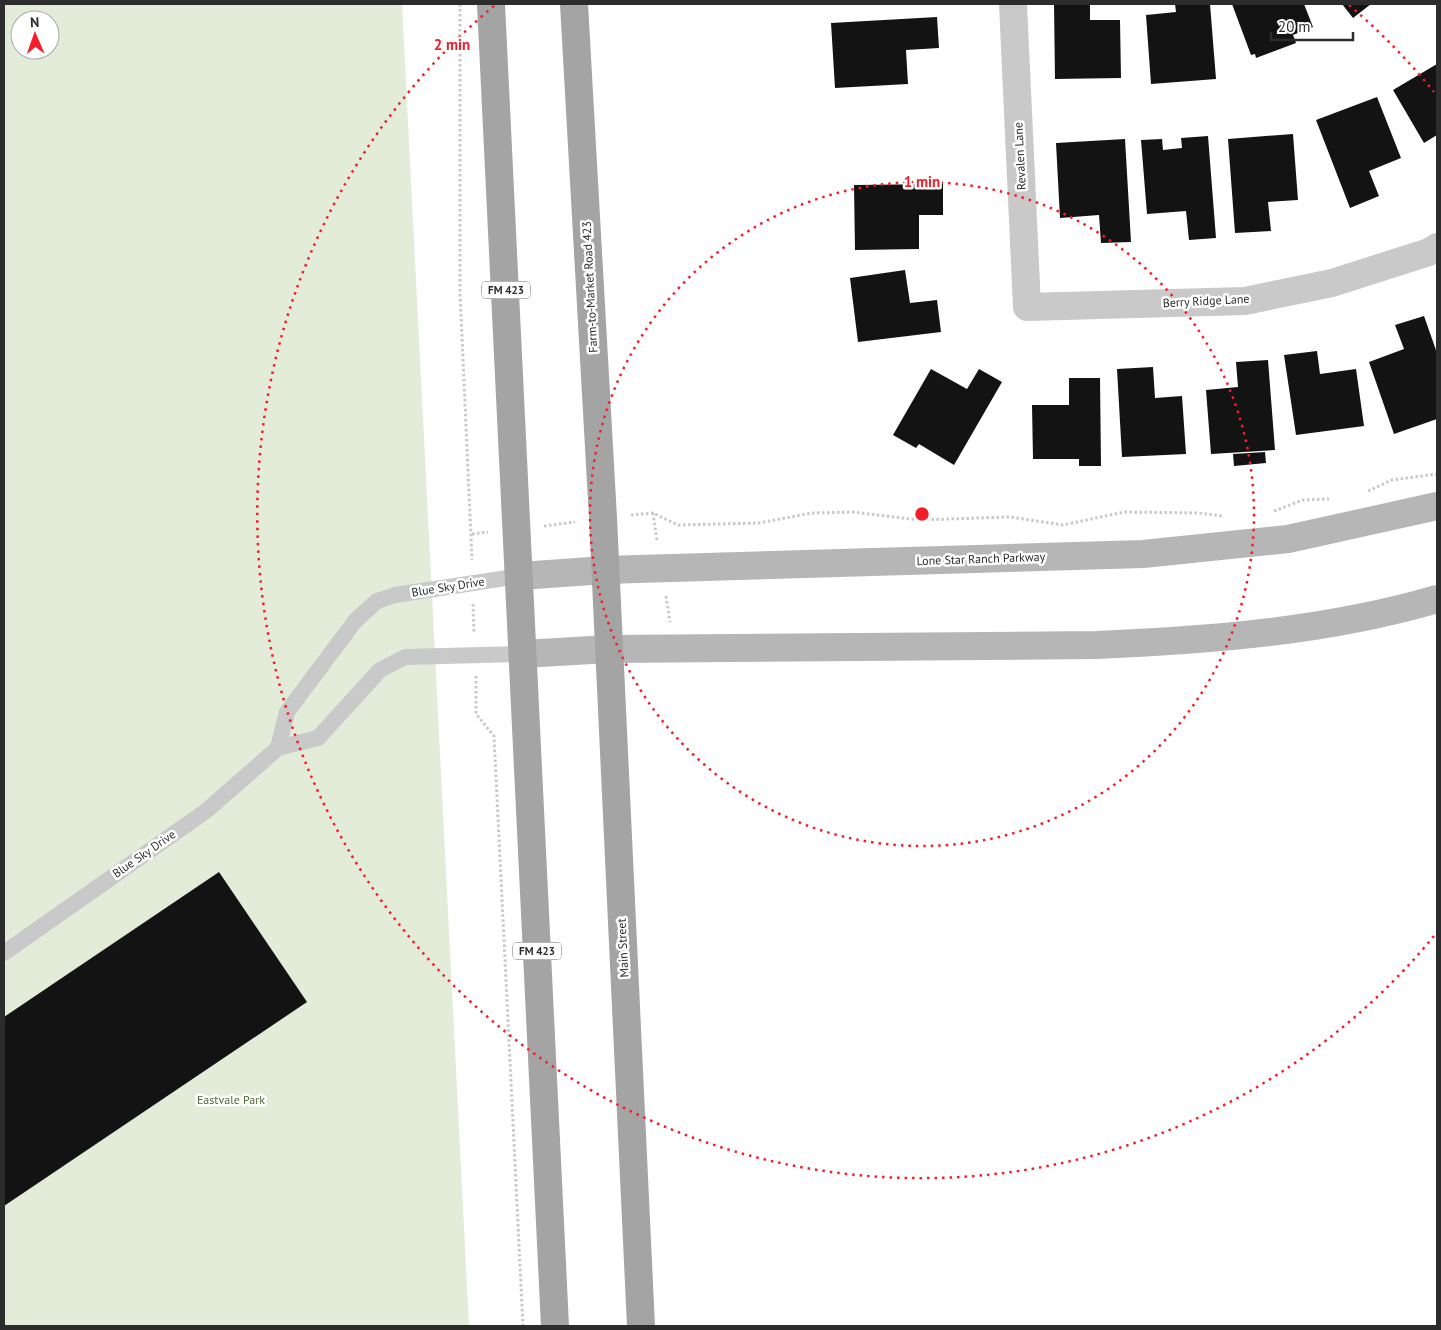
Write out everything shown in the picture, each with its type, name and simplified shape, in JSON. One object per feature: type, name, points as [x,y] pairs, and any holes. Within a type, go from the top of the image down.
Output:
[{"type":"main road","name":"FM 423","points":[[491,4],[518,529],[555,1326]]},
{"type":"main road","name":"Farm-to-Market Road 423","points":[[574,4],[605,570]]},
{"type":"main road","name":"Lone Star Ranch Parkway","points":[[520,576],[605,570],[1143,554],[1288,539],[1437,506]]},
{"type":"main road","name":"Main Street","points":[[605,570],[640,1326]]},
{"type":"main road","points":[[523,654],[609,649],[1097,645],[1158,642],[1295,628],[1364,617],[1437,598]]},
{"type":"street","name":"Revalen Lane","points":[[1013,4],[1027,307]]},
{"type":"street","name":"Berry Ridge Lane","points":[[1027,307],[1245,301],[1332,283],[1429,252],[1437,247]]},
{"type":"lane","name":"Blue Sky Drive","points":[[278,748],[286,712],[355,621],[377,600],[395,595],[520,576]]},
{"type":"lane","name":"Blue Sky Drive","points":[[4,953],[206,811],[278,748],[318,738],[380,670],[405,657],[523,654]]},
{"type":"path","points":[[1360,495],[1392,480],[1437,474]]},
{"type":"path","points":[[1267,513],[1303,500],[1332,499]]},
{"type":"path","points":[[472,534],[653,512],[678,525],[759,523],[812,513],[853,512],[919,520],[1010,517],[1062,526],[1124,512],[1199,513],[1224,516]]},
{"type":"path","points":[[653,512],[674,649]]},
{"type":"green space","name":"Eastvale Park","points":[[4,4],[402,4],[469,1326],[4,1326]]},
{"type":"building","points":[[1054,4],[1090,4],[1090,20],[1120,20],[1121,78],[1055,79]]},
{"type":"building","points":[[1175,4],[1210,4],[1216,79],[1151,84],[1146,15],[1176,12]]},
{"type":"building","points":[[1232,4],[1304,4],[1313,27],[1293,35],[1296,43],[1256,58],[1255,54],[1251,55]]},
{"type":"building","points":[[1342,4],[1371,4],[1353,18]]},
{"type":"building","points":[[937,17],[939,48],[906,50],[908,84],[835,88],[831,23]]},
{"type":"building","points":[[1437,64],[1437,135],[1424,143],[1393,90]]},
{"type":"building","points":[[1377,97],[1401,158],[1369,171],[1379,196],[1350,208],[1316,120]]},
{"type":"building","points":[[1293,134],[1298,200],[1268,202],[1271,231],[1235,233],[1228,139]]},
{"type":"building","points":[[1208,136],[1216,238],[1189,240],[1186,211],[1147,214],[1141,140],[1162,139],[1163,150],[1182,148],[1181,138]]},
{"type":"building","points":[[1125,139],[1131,242],[1101,243],[1099,215],[1060,218],[1056,143]]},
{"type":"building","points":[[943,184],[943,215],[919,215],[919,249],[855,250],[854,185]]},
{"type":"building","points":[[905,270],[910,303],[937,300],[941,332],[858,342],[850,278]]},
{"type":"building","points":[[1424,316],[1437,353],[1437,419],[1394,434],[1369,362],[1404,349],[1395,325]]},
{"type":"building","points":[[1317,351],[1320,374],[1356,369],[1364,426],[1296,435],[1284,355]]},
{"type":"building","points":[[1268,360],[1275,450],[1211,454],[1206,390],[1238,387],[1236,362]]},
{"type":"building","points":[[1153,367],[1155,398],[1182,396],[1186,454],[1122,457],[1117,369]]},
{"type":"building","points":[[931,369],[967,389],[979,369],[1002,382],[954,465],[919,444],[916,448],[893,435]]},
{"type":"building","points":[[1069,378],[1100,378],[1101,466],[1079,466],[1079,459],[1033,459],[1032,405],[1069,405]]},
{"type":"building","points":[[1265,452],[1266,463],[1234,466],[1233,454]]},
{"type":"building","points":[[219,872],[307,1002],[4,1206],[4,1017]]}]
